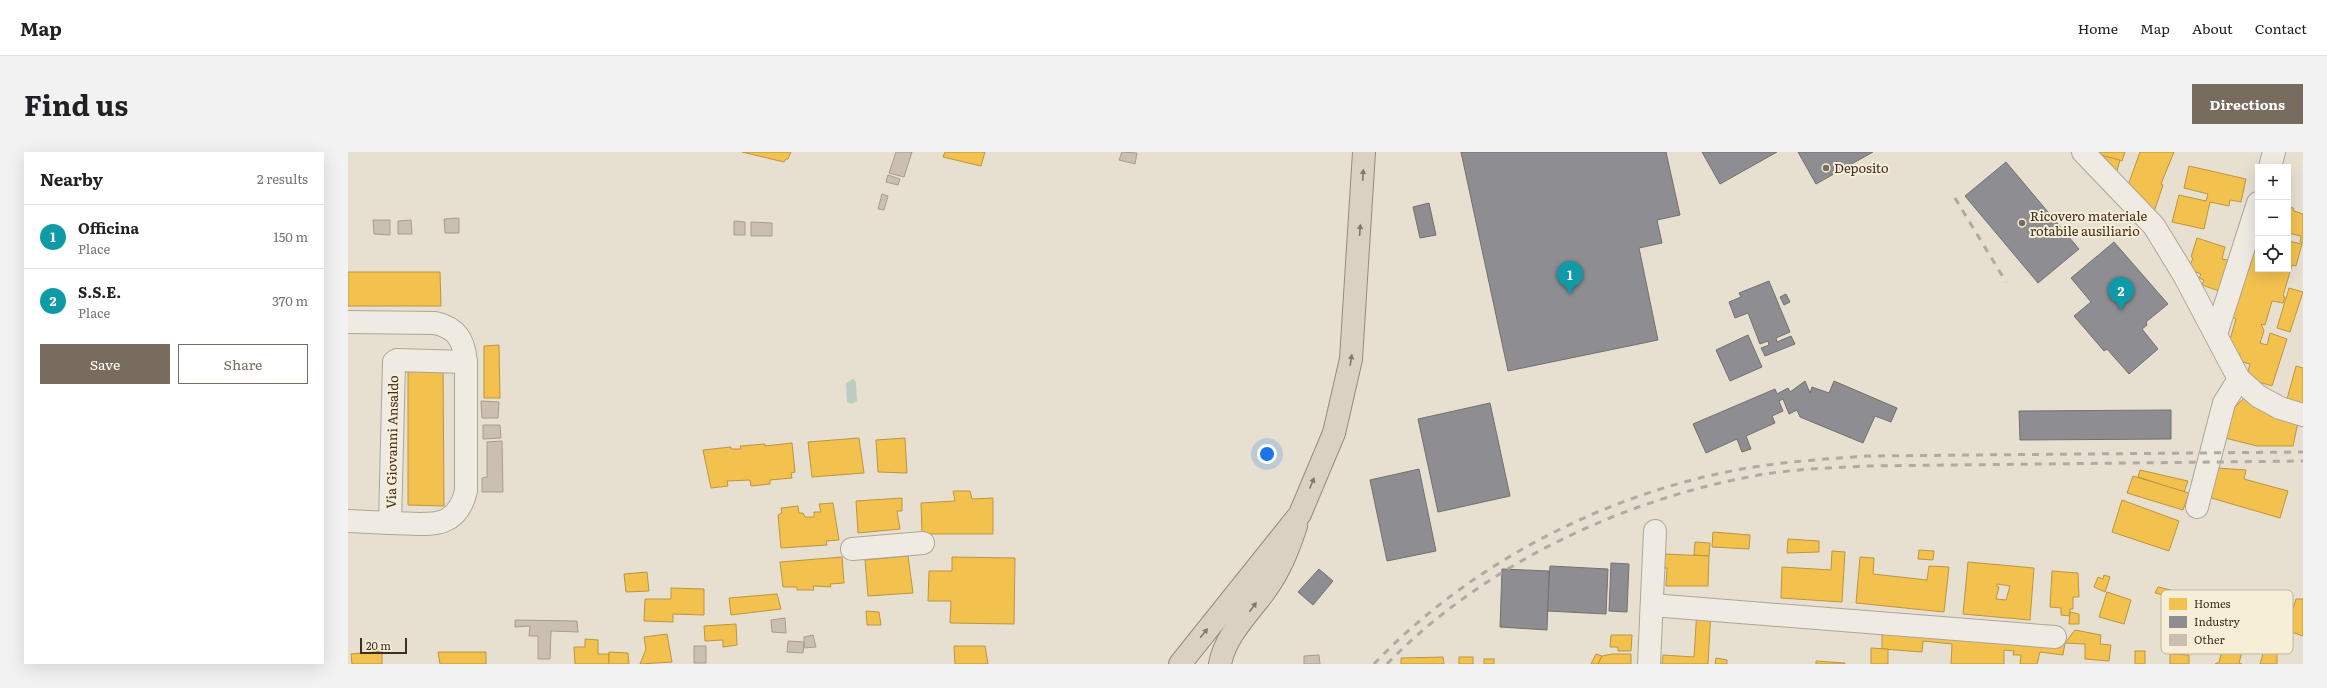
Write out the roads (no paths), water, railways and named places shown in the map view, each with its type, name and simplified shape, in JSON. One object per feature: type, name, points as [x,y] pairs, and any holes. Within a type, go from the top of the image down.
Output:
[{"type":"highway","points":[[1220,664],[1231,637],[1266,590],[1286,557],[1300,514],[1334,433],[1351,359],[1364,152]]},
{"type":"highway","points":[[1180,664],[1300,514]]},
{"type":"street","points":[[2083,152],[2154,226],[2184,275],[2239,379],[2263,399],[2280,408],[2303,415]]},
{"type":"street","points":[[2271,164],[2274,152]]},
{"type":"street","points":[[2216,334],[2255,212]]},
{"type":"street","name":"Via Giovanni Ansaldo","points":[[348,322],[435,323],[445,325],[452,328],[461,338],[466,362],[466,491],[461,508],[454,516],[442,523],[348,522]]},
{"type":"street","name":"Via Giovanni Ansaldo","points":[[390,523],[394,362],[397,360],[466,362]]},
{"type":"street","points":[[2197,507],[2224,403],[2239,379]]},
{"type":"street","points":[[1649,664],[1655,531]]},
{"type":"street","points":[[852,549],[923,543]]},
{"type":"street","points":[[1652,605],[2055,637]]},
{"type":"railway","points":[[1955,198],[2006,282]]},
{"type":"railway","points":[[1374,664],[1413,627],[1455,593],[1500,562],[1548,535],[1598,512],[1649,493],[1701,478],[1768,465],[1866,456],[2303,452]]},
{"type":"railway","points":[[1387,664],[1425,629],[1466,597],[1510,568],[1556,542],[1604,520],[1654,502],[1704,487],[1754,476],[1782,472],[1866,466],[2303,461]]},
{"type":"place","name":"Deposito","points":[[1826,168]]},
{"type":"place","name":"Ricovero materiale rotabile ausiliario","points":[[2022,223]]},
{"type":"place","name":"Officina","points":[[1570,294]]},
{"type":"place","name":"S.S.E.","points":[[2121,310]]}]
